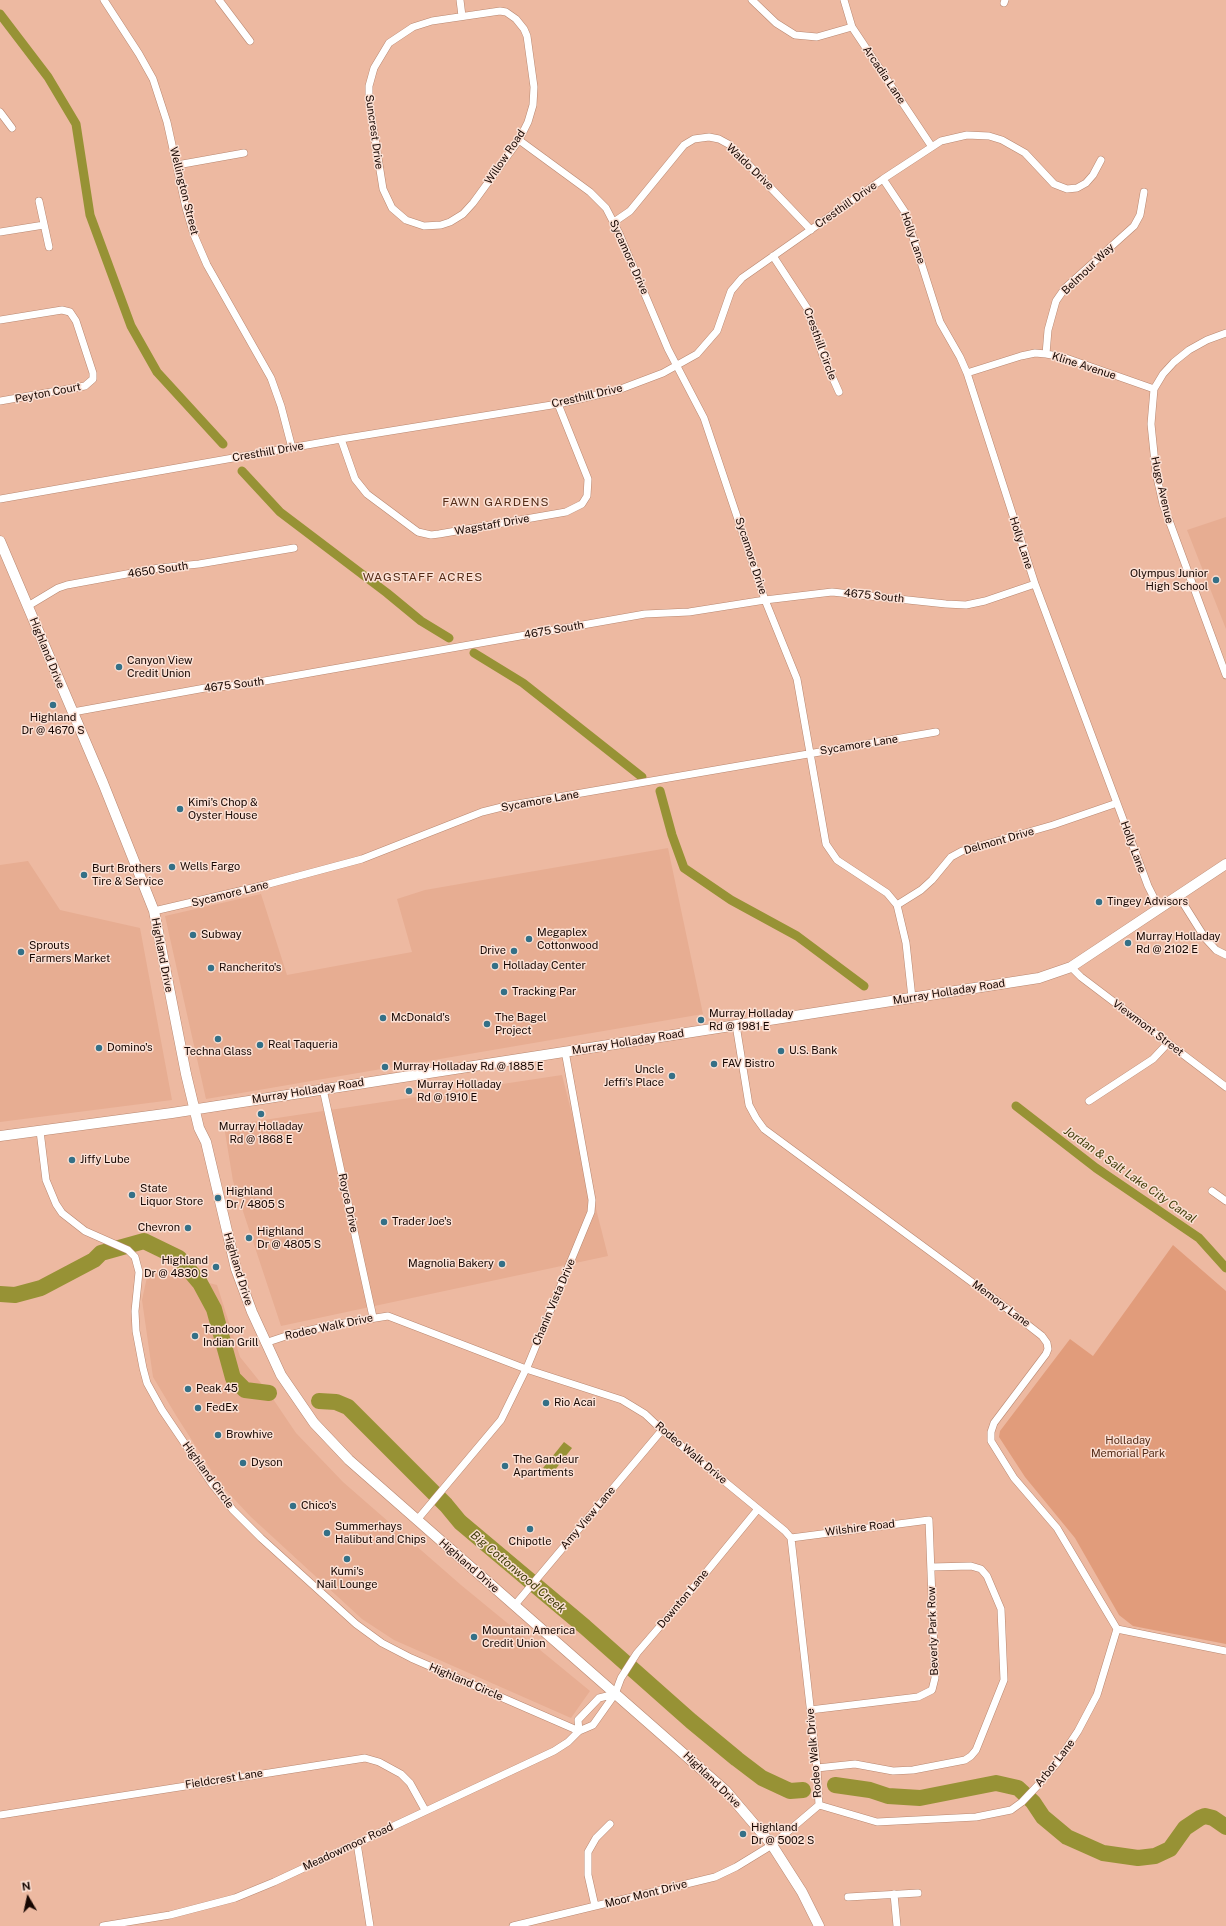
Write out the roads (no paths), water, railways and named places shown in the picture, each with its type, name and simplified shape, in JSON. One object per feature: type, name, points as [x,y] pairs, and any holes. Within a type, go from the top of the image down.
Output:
[{"type":"main road","name":"Highland Drive","points":[[0,540],[73,712],[154,911],[182,1055],[199,1128],[206,1142],[236,1269],[265,1343],[285,1381],[314,1423],[349,1460],[726,1791],[772,1845],[802,1892],[819,1926]]},
{"type":"main road","name":"Murray Holladay Road","points":[[0,1136],[195,1109],[1039,978],[1071,967],[1226,864]]},
{"type":"street","name":"Wellington Street","points":[[104,0],[139,54],[153,79],[165,115],[186,208],[199,248],[271,378],[281,406],[292,448]]},
{"type":"street","points":[[219,0],[234,18],[250,42]]},
{"type":"street","points":[[460,0],[462,16]]},
{"type":"street","points":[[752,0],[776,23],[795,35],[817,37],[852,27]]},
{"type":"street","name":"Arcadia Lane","points":[[844,0],[852,27],[932,146]]},
{"type":"street","name":"Willow Road","points":[[450,222],[463,214],[473,203],[519,140],[531,114],[534,97],[533,79],[524,29],[516,18],[506,12],[494,11],[462,16]]},
{"type":"street","name":"Suncrest Drive","points":[[450,222],[432,226],[415,223],[398,214],[388,202],[381,182],[368,94],[371,77],[378,59],[396,37],[413,27],[422,24],[462,16]]},
{"type":"street","points":[[0,112],[12,128]]},
{"type":"street","name":"Cresthill Drive","points":[[0,499],[341,439],[558,404],[618,390],[676,366],[702,349],[717,331],[728,296],[734,286],[742,278],[883,179],[932,146],[946,139],[960,135],[983,135],[996,138],[1020,150],[1054,184],[1067,189],[1077,188],[1086,183],[1093,175],[1101,160]]},
{"type":"street","name":"Waldo Drive","points":[[614,222],[630,211],[684,146],[694,139],[708,137],[719,139],[730,145],[811,230]]},
{"type":"street","name":"Sycamore Drive","points":[[519,140],[590,192],[606,208],[614,222],[676,366],[711,434],[765,600],[797,679],[820,819],[828,849],[841,864],[887,893],[897,905]]},
{"type":"street","points":[[177,165],[244,153]]},
{"type":"street","name":"Holly Lane","points":[[883,179],[905,212],[940,322],[967,373],[1035,584],[1148,886],[1159,908]]},
{"type":"street","name":"Belmour Way","points":[[1046,354],[1048,330],[1056,301],[1065,288],[1134,226],[1140,215],[1144,192]]},
{"type":"street","points":[[39,201],[49,247]]},
{"type":"street","points":[[0,232],[44,225]]},
{"type":"street","name":"Cresthill Circle","points":[[773,256],[807,308],[823,356],[839,392]]},
{"type":"street","name":"Peyton Court","points":[[0,320],[62,310],[70,312],[76,321],[92,368],[93,379],[85,386],[0,401]]},
{"type":"street","name":"Hugo Avenue","points":[[1226,333],[1206,340],[1174,362],[1163,374],[1154,390],[1151,424],[1158,481],[1174,535],[1226,675]]},
{"type":"street","name":"Kline Avenue","points":[[967,373],[1035,353],[1064,358],[1154,390]]},
{"type":"street","name":"Wagstaff Drive","points":[[341,439],[355,479],[367,494],[418,532],[431,535],[439,534],[566,512],[582,504],[587,496],[588,479],[558,404]]},
{"type":"street","name":"4650 South","points":[[28,606],[58,588],[67,585],[159,568],[199,564],[294,548]]},
{"type":"street","name":"4675 South","points":[[73,712],[205,688],[242,685],[645,614],[689,612],[765,600],[837,592],[966,605],[985,601],[1035,584]]},
{"type":"street","name":"Sycamore Lane","points":[[154,911],[287,880],[362,859],[482,812],[506,806],[936,732]]},
{"type":"street","name":"Delmont Drive","points":[[897,905],[921,890],[956,853],[1053,826],[1117,803]]},
{"type":"street","points":[[1178,895],[1205,938],[1216,950],[1226,955]]},
{"type":"street","points":[[897,905],[906,943],[912,998]]},
{"type":"street","name":"Viewmont Street","points":[[1071,967],[1168,1044],[1226,1087]]},
{"type":"street","name":"Memory Lane","points":[[736,1025],[749,1105],[764,1129],[996,1300],[1037,1332],[1047,1343],[1048,1349],[1046,1354],[994,1423],[991,1432],[991,1441],[998,1455],[1014,1478],[1057,1528],[1117,1629]]},
{"type":"street","points":[[1089,1101],[1153,1059],[1168,1044]]},
{"type":"street","name":"Chanin Vista Drive","points":[[417,1520],[501,1420],[526,1369],[591,1212],[592,1200],[565,1051]]},
{"type":"street","name":"Royce Drive","points":[[323,1089],[373,1317]]},
{"type":"street","name":"Highland Circle","points":[[40,1131],[46,1180],[56,1204],[72,1223],[85,1231],[128,1250],[135,1257],[139,1272],[135,1311],[139,1351],[147,1383],[162,1410],[208,1478],[233,1510],[356,1624],[382,1643],[411,1658],[579,1731]]},
{"type":"street","points":[[1212,1191],[1226,1201]]},
{"type":"street","name":"Rodeo Walk Drive","points":[[265,1343],[289,1335],[373,1317],[388,1316],[526,1369],[622,1400],[645,1414],[662,1430],[785,1531],[791,1538],[817,1768],[819,1805],[772,1845]]},
{"type":"street","name":"Amy View Lane","points":[[514,1606],[662,1430]]},
{"type":"street","name":"Downton Lane","points":[[615,1694],[621,1678],[637,1652],[699,1582],[758,1509]]},
{"type":"street","name":"Wilshire Road","points":[[791,1538],[929,1520]]},
{"type":"street","name":"Beverly Park Row","points":[[810,1710],[918,1697],[932,1690],[935,1678],[929,1520]]},
{"type":"street","points":[[817,1768],[855,1764],[893,1771],[907,1771],[961,1761],[971,1756],[976,1750],[1004,1680],[1001,1612],[987,1576],[981,1569],[971,1566],[931,1566]]},
{"type":"street","points":[[1117,1629],[1226,1651]]},
{"type":"street","name":"Arbor Lane","points":[[819,1805],[877,1822],[994,1814],[1011,1810],[1022,1802],[1035,1789],[1057,1763],[1078,1731],[1097,1695],[1117,1629]]},
{"type":"street","points":[[579,1731],[578,1720],[600,1698],[615,1694]]},
{"type":"street","name":"Meadowmoor Road","points":[[104,1926],[170,1915],[235,1898],[274,1882],[554,1750],[568,1742],[579,1731],[593,1725],[615,1694]]},
{"type":"street","name":"Fieldcrest Lane","points":[[0,1815],[365,1758],[379,1762],[401,1774],[410,1783],[425,1810]]},
{"type":"street","points":[[595,1906],[588,1875],[588,1852],[596,1838],[610,1824]]},
{"type":"street","points":[[357,1843],[370,1926]]},
{"type":"street","name":"Moor Mont Drive","points":[[518,1925],[715,1877],[736,1867],[772,1845]]},
{"type":"street","points":[[848,1897],[918,1892]]},
{"type":"street","points":[[894,1894],[897,1926]]},
{"type":"waterway","name":"Jordan & Salt Lake City Canal","points":[[0,14],[48,77],[76,124],[90,215],[131,326],[157,372],[223,444]]},
{"type":"waterway","name":"Jordan & Salt Lake City Canal","points":[[242,471],[280,512],[387,593],[421,621],[449,638]]},
{"type":"waterway","name":"Jordan & Salt Lake City Canal","points":[[474,653],[523,683],[642,777]]},
{"type":"waterway","name":"Jordan & Salt Lake City Canal","points":[[660,791],[672,835],[684,868],[731,900],[797,936],[864,986]]},
{"type":"waterway","name":"Jordan & Salt Lake City Canal","points":[[1016,1106],[1096,1168],[1199,1238],[1226,1268]]},
{"type":"waterway","name":"Big Cottonwood Creek","points":[[0,1294],[15,1295],[41,1288],[94,1260],[101,1253],[144,1241],[179,1258],[200,1283],[214,1309],[233,1378],[245,1390],[269,1393]]},
{"type":"waterway","name":"Big Cottonwood Creek","points":[[319,1401],[336,1402],[348,1407],[446,1505],[460,1522],[585,1627],[691,1721],[737,1759],[762,1778],[790,1791],[803,1790]]},
{"type":"waterway","name":"Big Cottonwood Creek","points":[[835,1785],[870,1790],[888,1796],[920,1798],[996,1783],[1018,1788],[1033,1802],[1043,1817],[1067,1837],[1103,1853],[1138,1858],[1155,1856],[1170,1849],[1185,1828],[1205,1816],[1213,1818],[1226,1827]]},
{"type":"place","name":"Olympus Junior High School","points":[[1216,580]]},
{"type":"place","name":"Canyon View Credit Union","points":[[119,667]]},
{"type":"place","name":"Highland Dr @ 4670 S","points":[[53,705]]},
{"type":"place","name":"Kimi's Chop & Oyster House","points":[[180,809]]},
{"type":"place","name":"Wells Fargo","points":[[172,867]]},
{"type":"place","name":"Burt Brothers Tire & Service","points":[[84,875]]},
{"type":"place","name":"Tingey Advisors","points":[[1099,902]]},
{"type":"place","name":"Subway","points":[[193,935]]},
{"type":"place","name":"Megaplex Cottonwood","points":[[529,939]]},
{"type":"place","name":"Murray Holladay Rd @ 2102 E","points":[[1128,943]]},
{"type":"place","name":"Drive","points":[[514,951]]},
{"type":"place","name":"Sprouts Farmers Market","points":[[21,952]]},
{"type":"place","name":"Holladay Center","points":[[495,966]]},
{"type":"place","name":"Rancherito's","points":[[211,968]]},
{"type":"place","name":"Tracking Par","points":[[504,992]]},
{"type":"place","name":"McDonald's","points":[[383,1018]]},
{"type":"place","name":"Murray Holladay Rd @ 1981 E","points":[[701,1020]]},
{"type":"place","name":"The Bagel Project","points":[[487,1024]]},
{"type":"place","name":"Techna Glass","points":[[218,1039]]},
{"type":"place","name":"Real Taqueria","points":[[260,1045]]},
{"type":"place","name":"Domino's","points":[[99,1048]]},
{"type":"place","name":"U.S. Bank","points":[[781,1051]]},
{"type":"place","name":"FAV Bistro","points":[[714,1064]]},
{"type":"place","name":"Murray Holladay Rd @ 1885 E","points":[[385,1067]]},
{"type":"place","name":"Uncle Jeffi's Place","points":[[672,1076]]},
{"type":"place","name":"Murray Holladay Rd @ 1910 E","points":[[409,1091]]},
{"type":"place","name":"Murray Holladay Rd @ 1868 E","points":[[261,1114]]},
{"type":"place","name":"Jiffy Lube","points":[[72,1160]]},
{"type":"place","name":"State Liquor Store","points":[[132,1195]]},
{"type":"place","name":"Highland Dr / 4805 S","points":[[218,1198]]},
{"type":"place","name":"Trader Joe's","points":[[384,1222]]},
{"type":"place","name":"Chevron","points":[[188,1228]]},
{"type":"place","name":"Highland Dr @ 4805 S","points":[[249,1238]]},
{"type":"place","name":"Magnolia Bakery","points":[[502,1264]]},
{"type":"place","name":"Highland Dr @ 4830 S","points":[[216,1267]]},
{"type":"place","name":"Tandoor Indian Grill","points":[[195,1336]]},
{"type":"place","name":"Peak 45","points":[[188,1389]]},
{"type":"place","name":"Rio Acai","points":[[546,1403]]},
{"type":"place","name":"FedEx","points":[[198,1408]]},
{"type":"place","name":"Browhive","points":[[218,1435]]},
{"type":"place","name":"Dyson","points":[[243,1463]]},
{"type":"place","name":"The Gandeur Apartments","points":[[505,1466]]},
{"type":"place","name":"Chico's","points":[[293,1506]]},
{"type":"place","name":"Chipotle","points":[[530,1529]]},
{"type":"place","name":"Summerhays Halibut and Chips","points":[[327,1533]]},
{"type":"place","name":"Kumi's Nail Lounge","points":[[347,1559]]},
{"type":"place","name":"Mountain America Credit Union","points":[[474,1637]]},
{"type":"place","name":"Highland Dr @ 5002 S","points":[[743,1834]]},
{"type":"district","name":"FAWN GARDENS","points":[[496,502]]},
{"type":"district","name":"WAGSTAFF ACRES","points":[[423,577]]},
{"type":"park label","name":"Holladay Memorial Park","points":[[1128,1447]]}]
